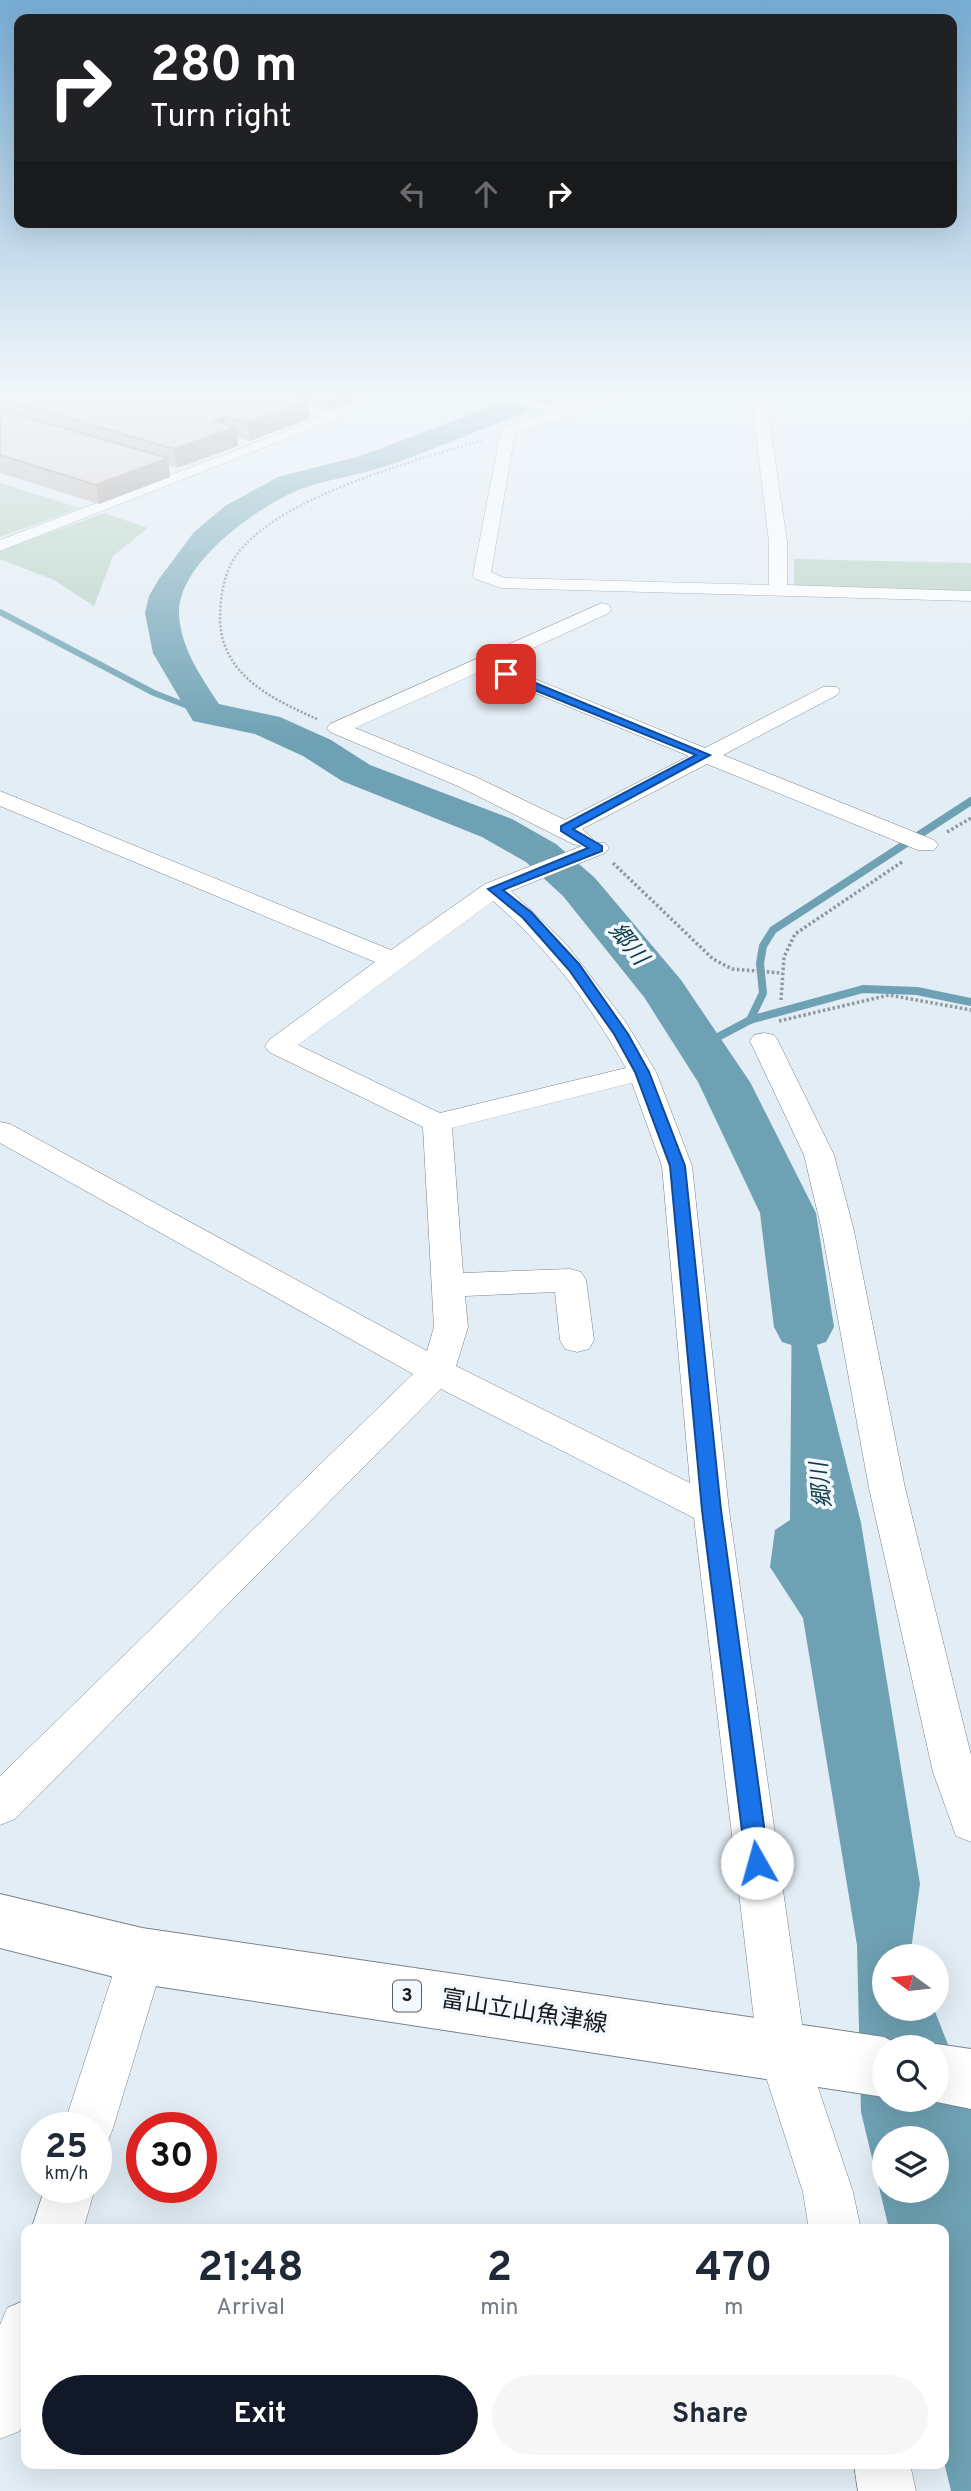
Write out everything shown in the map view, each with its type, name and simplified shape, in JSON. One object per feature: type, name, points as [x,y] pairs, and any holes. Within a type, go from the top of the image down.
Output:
[{"type":"main road","name":"富山立山魚津線","points":[[0,1921],[142,1955],[872,2065]]},
{"type":"main road","points":[[949,2076],[971,2079]]},
{"type":"street","points":[[0,546],[92,510]]},
{"type":"street","points":[[494,510],[482,575],[501,583],[971,596]]},
{"type":"street","points":[[774,510],[778,541],[778,590]]},
{"type":"street","points":[[337,728],[602,609]]},
{"type":"street","points":[[481,664],[926,845]]},
{"type":"street","points":[[565,829],[830,691]]},
{"type":"street","points":[[337,728],[468,782],[565,829],[597,848]]},
{"type":"street","points":[[0,798],[393,960]]},
{"type":"street","points":[[597,848],[494,889],[393,960],[279,1046],[438,1123],[642,1072]]},
{"type":"street","points":[[494,889],[527,915],[574,967],[621,1034],[642,1072],[677,1166],[711,1510],[799,2055],[834,2224]]},
{"type":"street","points":[[764,1041],[819,1155],[838,1230],[887,1488],[954,1772],[971,1822]]},
{"type":"street","points":[[0,1805],[437,1372],[450,1326],[438,1123]]},
{"type":"street","points":[[0,1131],[437,1372],[711,1510]]},
{"type":"street","points":[[448,1285],[570,1280],[577,1340]]},
{"type":"street","points":[[93,2112],[142,1955]]},
{"type":"street","points":[[59,2224],[65,2203]]},
{"type":"street","points":[[0,2411],[21,2343]]},
{"type":"street","points":[[883,2469],[887,2491]]},
{"type":"path","points":[[294,510],[262,529],[239,552],[224,580],[218,630],[230,658],[247,681],[286,705],[337,728]]},
{"type":"path","points":[[781,1000],[784,950],[795,934],[926,845],[971,818]]},
{"type":"path","points":[[597,848],[713,959],[732,969],[781,973]]},
{"type":"path","points":[[764,1041],[779,1021],[889,995],[971,1010]]},
{"type":"green space","points":[[0,510],[75,510],[0,537]]},
{"type":"green space","points":[[104,513],[148,528],[113,556],[94,606],[54,580],[0,559],[0,551]]},
{"type":"green space","points":[[794,559],[971,563],[971,593],[794,589]]},
{"type":"water","points":[[786,1220],[861,1523],[920,1884],[912,1944],[872,1944],[872,2021],[939,2021],[944,2035],[872,2035],[872,2112],[949,2112],[949,2047],[971,2103],[971,2491],[951,2491],[946,2469],[949,2469],[949,2224],[888,2224],[883,2203],[949,2203],[949,2126],[872,2126],[872,2158],[861,2112],[857,1945],[803,1618],[770,1567],[775,1530],[790,1520],[792,1286]]},
{"type":"waterway","name":"郷川","points":[[239,510],[192,553],[169,590],[162,613],[171,653],[206,713],[266,725],[317,748],[356,773],[497,828],[541,853],[579,887],[664,990],[724,1082],[788,1213],[804,1327]]},
{"type":"waterway","points":[[0,612],[154,693],[206,713]]},
{"type":"waterway","points":[[750,1020],[763,993],[760,963],[763,946],[773,930],[971,801]]},
{"type":"waterway","points":[[750,1020],[863,989],[917,991],[971,1002]]},
{"type":"waterway","points":[[701,1046],[750,1020]]},
{"type":"route","points":[[506,674],[705,755],[565,829],[597,848],[494,889],[527,915],[574,967],[621,1034],[642,1072],[677,1166],[711,1510],[757,1863]]}]
